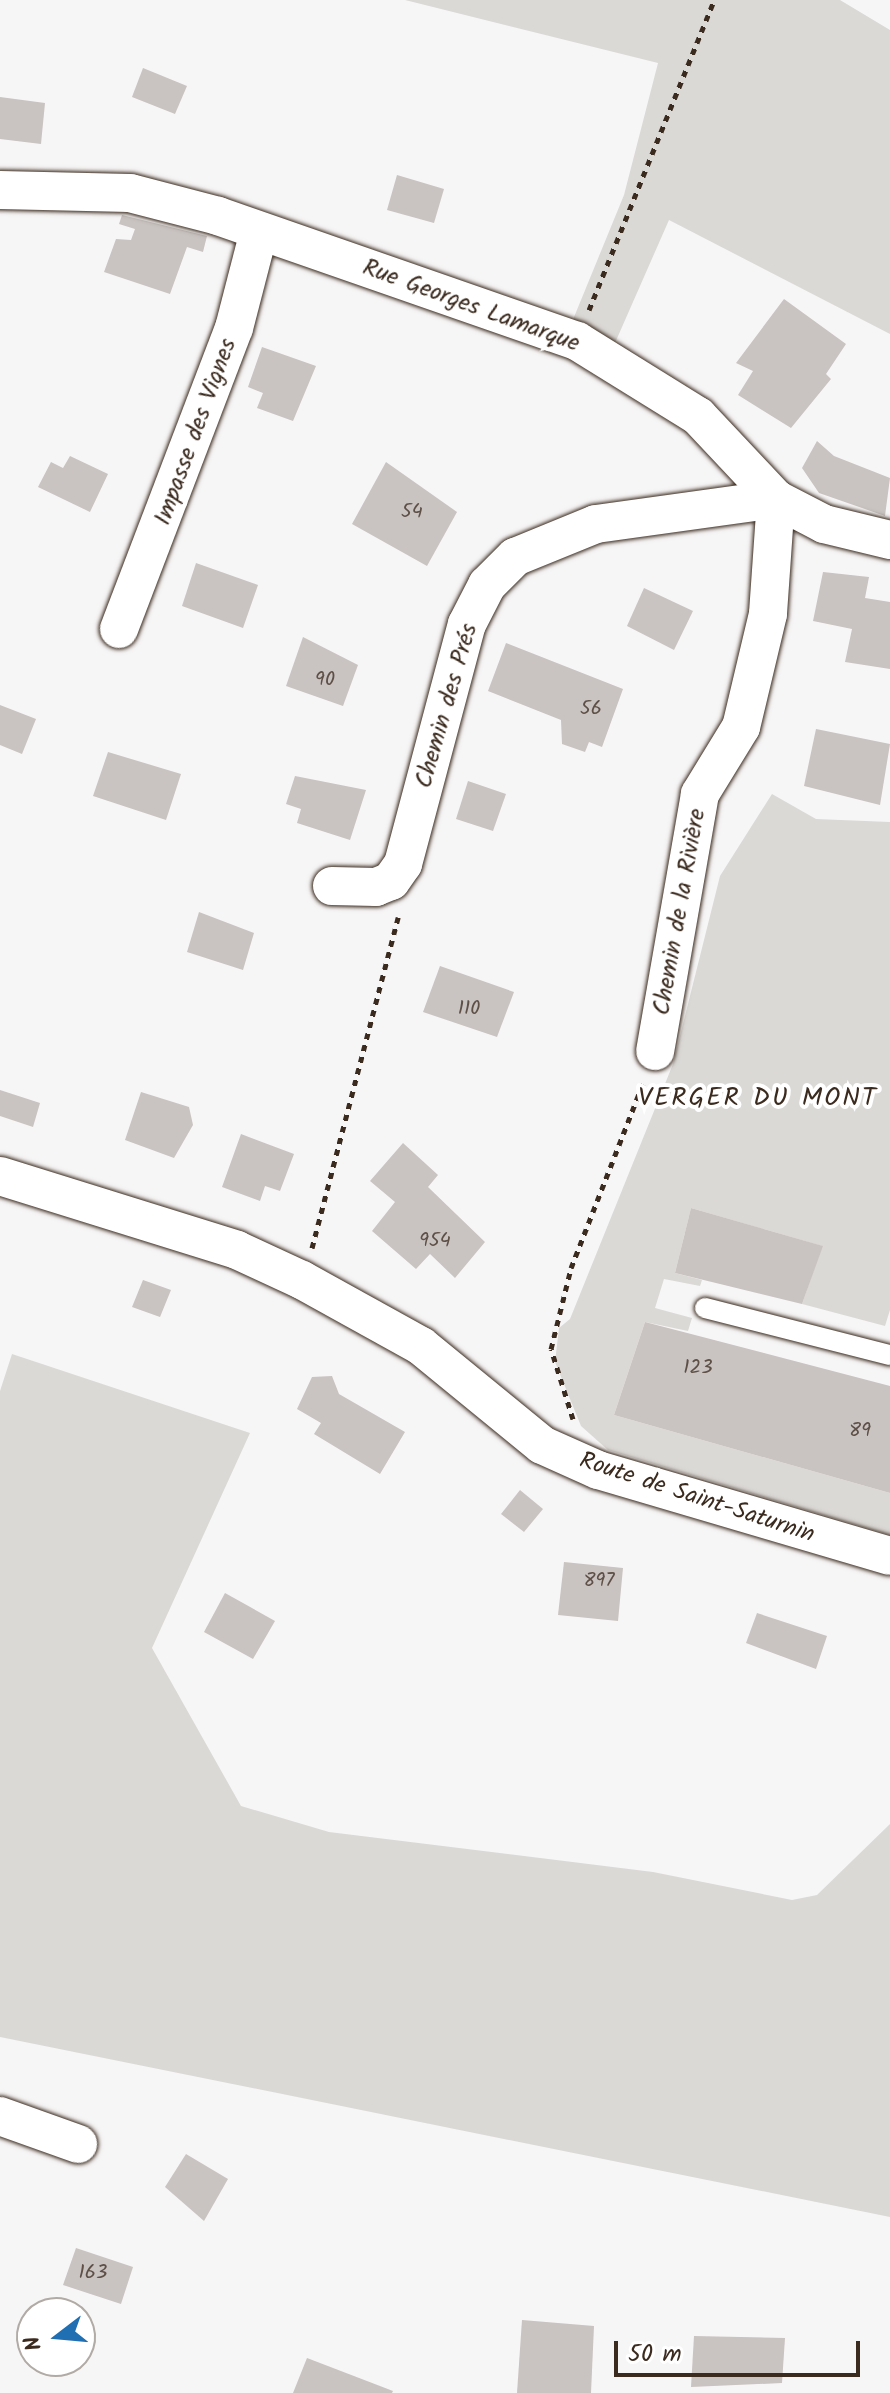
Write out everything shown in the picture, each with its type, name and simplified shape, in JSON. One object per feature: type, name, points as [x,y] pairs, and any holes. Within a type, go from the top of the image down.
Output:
[{"type":"street","name":"Rue Georges Lamarque","points":[[0,190],[130,193],[259,231],[577,341],[698,416],[776,499],[824,524],[890,540]]},
{"type":"street","name":"Impasse des Vignes","points":[[119,629],[194,441],[259,231]]},
{"type":"street","name":"Chemin des Prés","points":[[391,881],[403,864],[467,624],[487,585],[515,557],[596,524],[776,499]]},
{"type":"street","name":"Chemin de la Rivière","points":[[655,1051],[700,794],[741,727],[768,614],[776,499]]},
{"type":"street","points":[[332,886],[391,881]]},
{"type":"street","name":"Route de Saint-Saturnin","points":[[0,1176],[237,1250],[302,1280],[421,1346],[542,1445],[598,1470],[890,1556]]},
{"type":"street","points":[[0,2116],[78,2144]]},
{"type":"lane","points":[[705,1308],[890,1355]]},
{"type":"path","points":[[577,341],[714,0]]},
{"type":"path","points":[[302,1280],[400,908],[391,881]]},
{"type":"path","points":[[598,1470],[559,1391],[551,1349],[571,1268],[655,1051]]},
{"type":"shaded area","points":[[405,0],[840,0],[890,30],[890,334],[669,220],[615,343],[572,322],[624,195],[658,63]]},
{"type":"shaded area","points":[[772,794],[816,819],[890,822],[890,1310],[885,1326],[802,1304],[822,1246],[691,1208],[675,1273],[702,1280],[700,1286],[664,1279],[655,1308],[692,1318],[688,1331],[645,1322],[614,1415],[890,1493],[890,1535],[608,1450],[581,1426],[555,1362],[559,1328],[570,1319],[673,1064],[720,876]]},
{"type":"shaded area","points":[[12,1354],[250,1433],[152,1648],[241,1806],[329,1832],[653,1872],[792,1900],[817,1895],[890,1824],[890,2217],[0,2037],[0,1391]]},
{"type":"building","points":[[143,68],[187,86],[175,114],[132,97]]},
{"type":"building","points":[[0,97],[45,103],[41,144],[0,139]]},
{"type":"building","points":[[397,175],[444,189],[434,223],[387,210]]},
{"type":"building","points":[[122,215],[207,236],[203,252],[187,247],[170,294],[104,272],[116,239],[131,240],[135,229],[119,224]]},
{"type":"building","points":[[784,299],[846,344],[826,374],[831,379],[791,428],[738,395],[753,371],[736,363]]},
{"type":"building","points":[[262,347],[316,366],[293,421],[257,408],[263,393],[248,387]]},
{"type":"building","points":[[817,441],[834,456],[890,478],[885,516],[819,493],[802,468]]},
{"type":"building","points":[[70,456],[108,474],[90,512],[38,487],[51,462],[63,468]]},
{"type":"building","points":[[386,462],[457,512],[427,566],[352,524]]},
{"type":"building","points":[[196,563],[258,585],[243,628],[182,606]]},
{"type":"building","points":[[823,572],[869,577],[865,598],[890,602],[890,669],[845,662],[852,629],[813,621]]},
{"type":"building","points":[[644,588],[693,611],[674,650],[627,626]]},
{"type":"building","points":[[303,637],[358,665],[343,706],[286,686]]},
{"type":"building","points":[[506,643],[623,689],[602,747],[589,742],[585,752],[562,744],[561,720],[488,691]]},
{"type":"building","points":[[0,705],[36,719],[22,754],[0,745]]},
{"type":"building","points":[[816,729],[890,744],[880,805],[804,786]]},
{"type":"building","points":[[108,752],[181,774],[166,820],[93,796]]},
{"type":"building","points":[[295,776],[366,790],[350,840],[297,823],[301,809],[286,804]]},
{"type":"building","points":[[468,781],[506,794],[493,831],[456,819]]},
{"type":"building","points":[[199,912],[254,933],[243,970],[187,952]]},
{"type":"building","points":[[440,966],[514,992],[497,1037],[423,1012]]},
{"type":"building","points":[[0,1090],[40,1103],[33,1127],[0,1116]]},
{"type":"building","points":[[141,1092],[189,1107],[193,1125],[174,1158],[125,1140]]},
{"type":"building","points":[[241,1134],[294,1154],[280,1191],[265,1186],[260,1201],[222,1187]]},
{"type":"building","points":[[403,1143],[438,1175],[428,1187],[485,1242],[455,1278],[430,1254],[416,1269],[372,1231],[395,1202],[370,1181]]},
{"type":"building","points":[[691,1208],[823,1246],[802,1304],[675,1273]]},
{"type":"building","points":[[143,1280],[171,1290],[160,1317],[132,1307]]},
{"type":"building","points":[[645,1322],[890,1386],[890,1493],[614,1415]]},
{"type":"building","points":[[332,1376],[339,1394],[405,1432],[380,1474],[314,1434],[321,1423],[297,1409],[312,1377]]},
{"type":"building","points":[[520,1490],[543,1509],[524,1532],[501,1514]]},
{"type":"building","points":[[564,1562],[623,1568],[618,1621],[558,1615]]},
{"type":"building","points":[[225,1593],[275,1621],[253,1659],[204,1632]]},
{"type":"building","points":[[757,1613],[827,1636],[816,1669],[746,1643]]},
{"type":"building","points":[[186,2154],[228,2179],[204,2221],[165,2187]]},
{"type":"building","points":[[76,2248],[133,2267],[121,2304],[63,2285]]},
{"type":"building","points":[[522,2320],[594,2326],[591,2393],[517,2393]]},
{"type":"building","points":[[694,2336],[785,2338],[782,2383],[691,2387]]},
{"type":"building","points":[[307,2358],[393,2391],[293,2393]]},
{"type":"district","name":"VERGER DU MONT","points":[[758,1099]]}]
